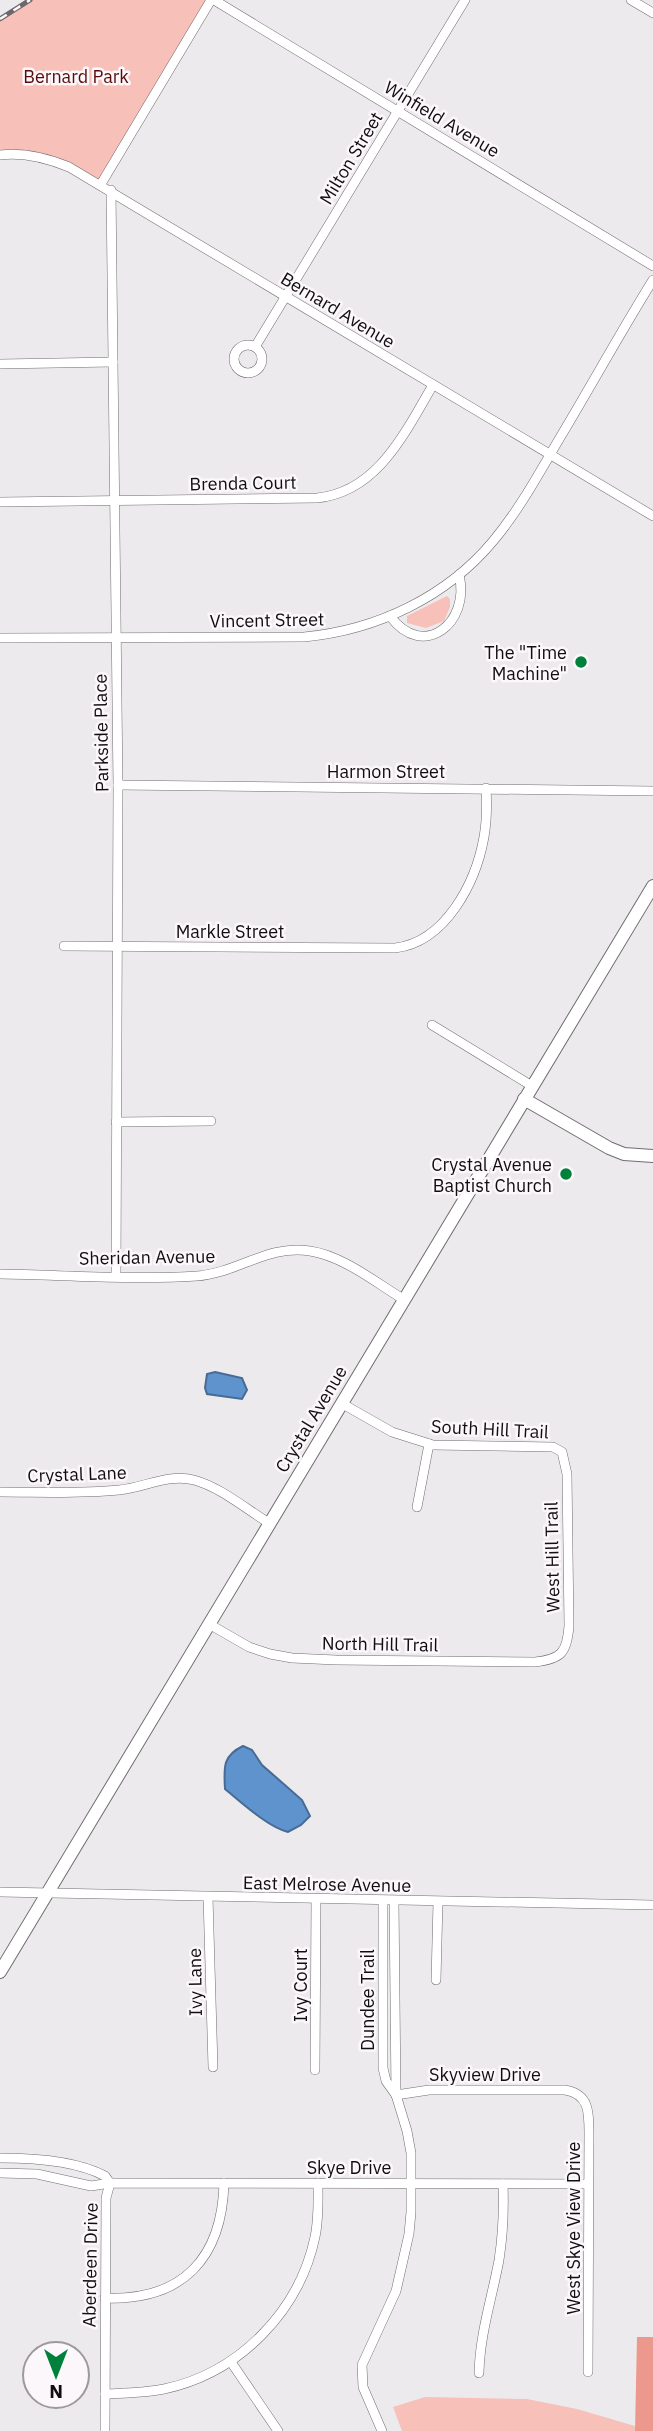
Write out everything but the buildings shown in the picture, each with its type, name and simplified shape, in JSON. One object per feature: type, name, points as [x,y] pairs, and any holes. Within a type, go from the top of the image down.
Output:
[{"type":"street","name":"Winfield Avenue","points":[[213,0],[653,265]]},
{"type":"street","points":[[101,184],[213,0]]},
{"type":"street","name":"Milton Street","points":[[255,347],[465,0]]},
{"type":"street","points":[[631,0],[653,13]]},
{"type":"street","name":"Bernard Avenue","points":[[0,155],[20,154],[56,161],[101,184],[653,516]]},
{"type":"street","name":"Parkside Place","points":[[111,190],[118,785],[116,1276]]},
{"type":"street","name":"Vincent Street","points":[[0,638],[304,637],[355,629],[423,600],[459,575],[502,530],[550,455],[653,280]]},
{"type":"street","points":[[0,364],[113,362]]},
{"type":"street","name":"Brenda Court","points":[[0,502],[317,498],[338,495],[359,484],[383,463],[433,385]]},
{"type":"street","points":[[390,616],[401,630],[411,635],[427,636],[441,631],[453,620],[460,605],[462,592],[459,575]]},
{"type":"street","name":"Harmon Street","points":[[118,785],[653,791]]},
{"type":"street","name":"Markle Street","points":[[64,946],[411,946],[434,932],[457,903],[474,869],[483,843],[487,812],[486,788]]},
{"type":"street","name":"Crystal Avenue","points":[[0,1972],[653,886]]},
{"type":"street","points":[[432,1025],[532,1086]]},
{"type":"street","points":[[524,1099],[618,1152],[653,1156]]},
{"type":"street","points":[[116,1122],[211,1121]]},
{"type":"street","name":"Sheridan Avenue","points":[[0,1274],[197,1276],[219,1273],[268,1254],[296,1249],[325,1254],[338,1260],[403,1299]]},
{"type":"street","name":"South Hill Trail","points":[[341,1403],[392,1432],[429,1444],[553,1447],[562,1452]]},
{"type":"street","points":[[417,1507],[429,1444]]},
{"type":"street","name":"West Hill Trail","points":[[557,1657],[566,1647],[569,1626],[567,1475],[562,1452]]},
{"type":"street","name":"Crystal Lane","points":[[0,1492],[102,1492],[183,1478],[212,1488],[269,1523]]},
{"type":"street","name":"North Hill Trail","points":[[209,1624],[249,1647],[292,1658],[498,1663],[535,1662],[557,1657]]},
{"type":"street","name":"East Melrose Avenue","points":[[0,1892],[653,1905]]},
{"type":"street","name":"Ivy Lane","points":[[208,1897],[213,2067]]},
{"type":"street","name":"Ivy Court","points":[[315,2070],[316,1899]]},
{"type":"street","name":"Dundee Trail","points":[[383,1901],[383,2068],[386,2081],[396,2095]]},
{"type":"street","name":"Dundee Trail","points":[[382,2431],[370,2407],[361,2372],[364,2358],[388,2312],[404,2263],[409,2234],[411,2183],[411,2153],[396,2095],[394,1901]]},
{"type":"street","points":[[436,1980],[438,1902]]},
{"type":"street","name":"Skyview Drive","points":[[396,2095],[412,2091],[573,2091]]},
{"type":"street","name":"West Skye View Drive","points":[[573,2091],[580,2095],[588,2109],[587,2372]]},
{"type":"street","name":"Skye Drive","points":[[0,2158],[40,2160],[84,2169],[101,2173],[110,2183]]},
{"type":"street","points":[[2,2173],[12,2158]]},
{"type":"street","name":"Skye Drive","points":[[2,2173],[37,2175],[91,2186],[110,2183],[588,2184]]},
{"type":"street","name":"Aberdeen Drive","points":[[105,2431],[106,2198],[110,2183]]},
{"type":"street","points":[[105,2298],[123,2299],[158,2291],[177,2282],[194,2269],[217,2233],[224,2183]]},
{"type":"street","points":[[105,2394],[166,2389],[194,2380],[231,2361],[257,2340],[278,2318],[301,2278],[315,2235],[318,2183]]},
{"type":"street","points":[[479,2373],[483,2328],[503,2232],[503,2183]]},
{"type":"street","points":[[231,2361],[278,2431]]},
{"type":"green space","name":"Bernard Park","points":[[30,0],[211,0],[101,184],[69,167],[0,155],[0,19]]},
{"type":"green space","points":[[447,596],[450,599],[450,607],[444,621],[426,628],[407,623],[407,616]]},
{"type":"green space","points":[[425,2397],[527,2399],[577,2409],[635,2426],[635,2431],[402,2431],[393,2407]]},
{"type":"shaded area","points":[[637,2337],[653,2337],[653,2431],[635,2431]]},
{"type":"water","points":[[215,1372],[242,1378],[247,1390],[242,1399],[207,1394],[207,1374]]},
{"type":"water","points":[[243,1746],[252,1750],[262,1765],[302,1800],[310,1816],[301,1825],[288,1832],[280,1829],[255,1814],[225,1789],[224,1775],[228,1758]]},
{"type":"railway","points":[[0,19],[30,0]]},
{"type":"place","name":"The \"Time Machine\"","points":[[581,662]]},
{"type":"place","name":"Crystal Avenue Baptist Church","points":[[566,1174]]}]
